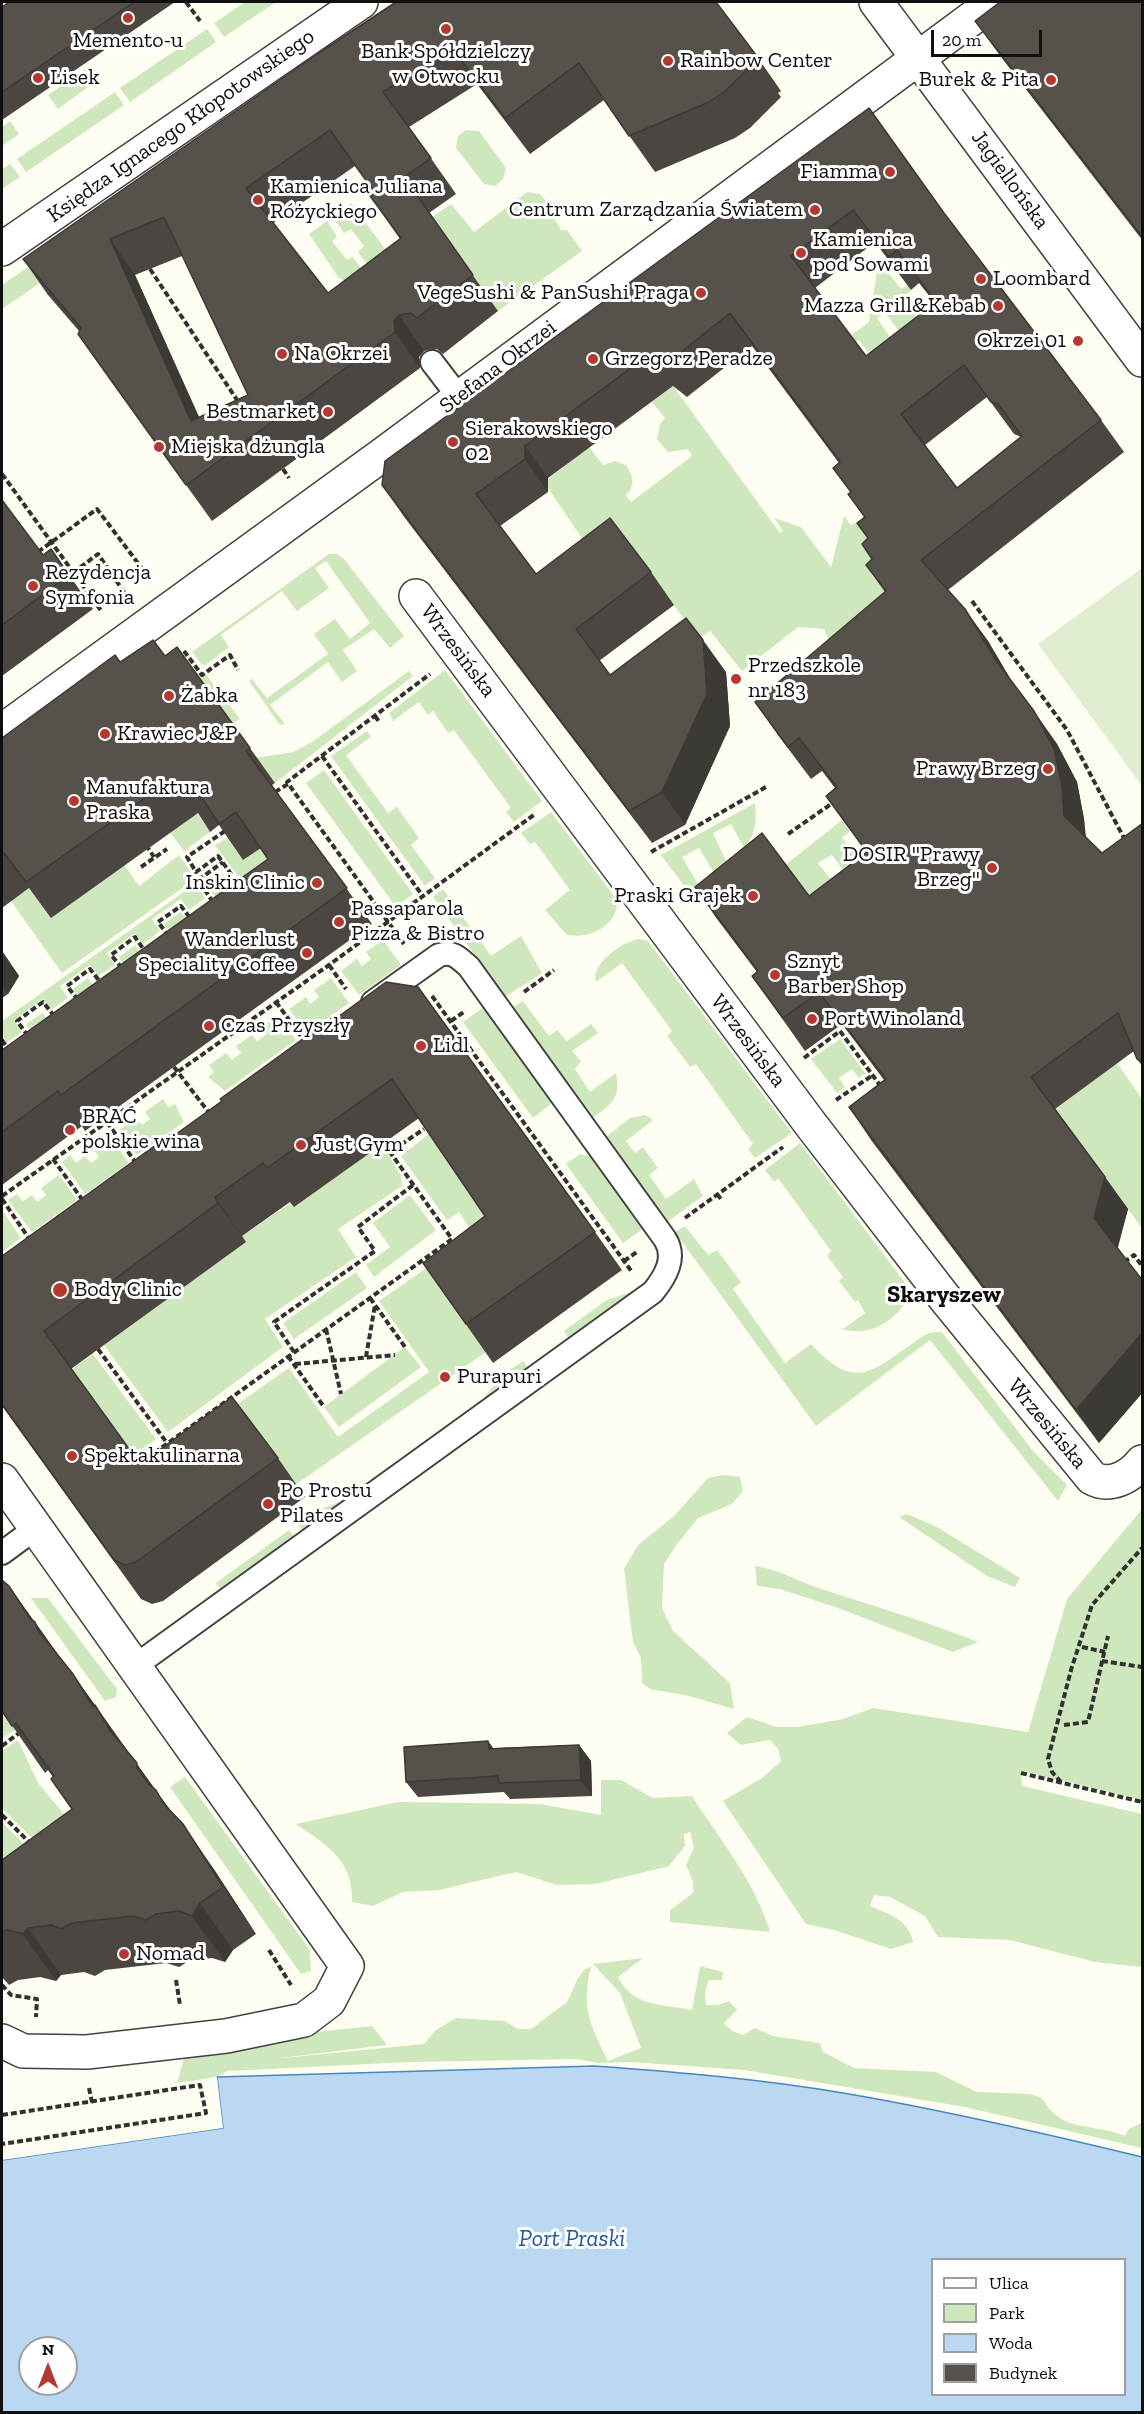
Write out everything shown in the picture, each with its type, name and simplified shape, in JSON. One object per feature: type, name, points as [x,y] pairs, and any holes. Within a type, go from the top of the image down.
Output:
[{"type":"street","name":"Księdza Ignacego Kłopotowskiego","points":[[2,249],[361,2]]},
{"type":"street","name":"Jagiellońska","points":[[876,2],[1143,360]]},
{"type":"street","name":"Stefana Okrzei","points":[[2,731],[994,2]]},
{"type":"street","name":"Wrzesińska","points":[[416,596],[812,1126],[942,1294],[1092,1478],[1107,1483],[1115,1481],[1129,1475],[1143,1462]]},
{"type":"street","points":[[2,1480],[346,1966],[329,2001],[304,2020],[226,2036],[87,2052],[23,2050],[2,2041]]},
{"type":"lane","points":[[432,362],[458,396]]},
{"type":"lane","points":[[135,1666],[653,1292],[665,1276],[670,1254],[665,1239],[469,967],[458,956],[449,952],[439,955],[352,1016]]},
{"type":"lane","points":[[2,1553],[36,1528]]},
{"type":"path","points":[[186,2],[200,21]]},
{"type":"path","points":[[150,269],[241,407]]},
{"type":"path","points":[[997,286],[1005,280]]},
{"type":"path","points":[[283,469],[289,478]]},
{"type":"path","points":[[2,474],[102,612]]},
{"type":"path","points":[[38,552],[97,509],[152,582]]},
{"type":"path","points":[[61,582],[98,555],[126,595]]},
{"type":"path","points":[[972,601],[1068,730],[1126,842]]},
{"type":"path","points":[[184,651],[202,675],[230,655],[238,670]]},
{"type":"path","points":[[276,792],[436,670]]},
{"type":"path","points":[[375,716],[380,723]]},
{"type":"path","points":[[322,756],[422,895]]},
{"type":"path","points":[[288,783],[431,981],[432,995],[633,1273],[623,1280]]},
{"type":"path","points":[[650,852],[766,787]]},
{"type":"path","points":[[35,1246],[2,1197],[389,922],[422,895],[563,794]]},
{"type":"path","points":[[788,834],[842,796]]},
{"type":"path","points":[[225,831],[188,857],[196,872],[218,856],[240,886]]},
{"type":"path","points":[[143,841],[154,857]]},
{"type":"path","points":[[141,867],[167,849]]},
{"type":"path","points":[[206,907],[213,902],[198,880],[223,862]]},
{"type":"path","points":[[159,940],[167,934],[158,922],[181,906],[190,918],[198,913]]},
{"type":"path","points":[[114,973],[122,968],[111,955],[135,937],[144,950],[152,945]]},
{"type":"path","points":[[70,1006],[78,1000],[67,986],[90,969],[100,984],[107,978]]},
{"type":"path","points":[[422,1002],[432,995]]},
{"type":"path","points":[[22,1041],[28,1036],[17,1021],[43,1002],[54,1017],[62,1012]]},
{"type":"path","points":[[276,1002],[309,1048]]},
{"type":"path","points":[[804,1058],[840,1031],[887,1094]]},
{"type":"path","points":[[2,1040],[9,1050],[15,1045]]},
{"type":"path","points":[[174,1067],[212,1118]]},
{"type":"path","points":[[836,1101],[873,1075]]},
{"type":"path","points":[[107,1122],[140,1170]]},
{"type":"path","points":[[721,1199],[717,1194],[812,1126]]},
{"type":"path","points":[[140,1463],[452,1239],[390,1152],[424,1129]]},
{"type":"path","points":[[53,1159],[88,1208]]},
{"type":"path","points":[[294,1352],[274,1322],[375,1251],[358,1227],[413,1185]]},
{"type":"path","points":[[1117,1267],[1134,1255],[1143,1266]]},
{"type":"path","points":[[370,1298],[405,1347]]},
{"type":"path","points":[[366,1357],[375,1304]]},
{"type":"path","points":[[326,1329],[341,1394]]},
{"type":"path","points":[[98,1349],[167,1443]]},
{"type":"path","points":[[295,1364],[395,1355]]},
{"type":"path","points":[[288,1356],[324,1407]]},
{"type":"path","points":[[1061,1782],[1052,1772],[1048,1759],[1071,1670],[1092,1605],[1143,1548]]},
{"type":"path","points":[[1064,1725],[1088,1722],[1108,1636]]},
{"type":"path","points":[[1082,1647],[1105,1652]]},
{"type":"path","points":[[1102,1661],[1143,1667]]},
{"type":"path","points":[[2,1746],[19,1733]]},
{"type":"path","points":[[1021,1773],[1143,1802]]},
{"type":"path","points":[[2,1815],[34,1848]]},
{"type":"path","points":[[2,1985],[11,1995],[37,1999]]},
{"type":"path","points":[[2,2115],[200,2085],[206,2113],[2,2144]]},
{"type":"path","points":[[91,2095],[92,2102]]},
{"type":"green space","points":[[245,2],[276,2],[224,37],[214,23]]},
{"type":"green space","points":[[207,29],[216,42],[130,102],[120,88]]},
{"type":"green space","points":[[90,66],[99,79],[58,109],[48,95]]},
{"type":"green space","points":[[115,92],[124,105],[26,172],[17,159]]},
{"type":"green space","points":[[10,121],[19,134],[2,146],[2,127]]},
{"type":"green space","points":[[466,130],[479,131],[506,168],[503,179],[495,186],[484,184],[456,148],[458,136]]},
{"type":"green space","points":[[10,164],[20,177],[2,189],[2,169]]},
{"type":"green space","points":[[527,192],[540,194],[557,214],[555,220],[561,230],[567,230],[582,251],[498,311],[432,217],[451,204],[474,232]]},
{"type":"green space","points":[[351,203],[385,249],[386,257],[372,271],[358,252],[364,246],[351,229],[344,233],[333,217]]},
{"type":"green space","points":[[327,221],[337,237],[332,241],[347,260],[353,257],[366,276],[347,282],[339,278],[309,234]]},
{"type":"green space","points":[[55,248],[74,260],[2,309],[2,285]]},
{"type":"green space","points":[[884,267],[901,289],[908,285],[911,290],[903,299],[920,323],[903,336],[885,313],[877,318],[894,343],[873,359],[859,340],[854,343],[849,337],[869,322],[877,272]]},
{"type":"green space","points":[[673,386],[780,533],[783,531],[774,518],[801,527],[831,567],[844,516],[851,525],[869,517],[895,592],[830,644],[824,629],[798,627],[742,671],[710,631],[699,639],[633,550],[583,540],[544,482],[589,447],[603,465],[615,461],[626,465],[632,484],[626,495],[631,502],[692,456],[688,449],[668,452],[657,439],[660,424],[665,418],[652,402]]},
{"type":"green space","points":[[329,554],[337,554],[344,559],[404,636],[390,648],[374,629],[343,650],[357,671],[342,682],[328,662],[270,705],[285,724],[280,725],[249,681],[252,679],[267,698],[328,654],[314,634],[335,619],[350,639],[370,623],[326,561],[315,568],[329,588],[297,611],[282,591],[221,635],[229,647],[206,665],[201,664],[192,652]]},
{"type":"green space","points":[[1142,568],[1142,786],[1038,644]]},
{"type":"green space","points":[[183,655],[194,672],[207,676],[240,719],[231,724],[162,671]]},
{"type":"green space","points":[[445,670],[542,801],[514,822],[506,812],[511,808],[454,730],[448,733],[433,711],[428,715],[419,702],[393,721],[389,713]]},
{"type":"green space","points":[[409,671],[413,676],[275,783],[256,758],[293,752],[312,742]]},
{"type":"green space","points":[[367,731],[371,737],[346,755],[388,813],[397,807],[419,838],[411,845],[435,878],[425,886],[331,756]]},
{"type":"green space","points":[[324,770],[413,894],[396,907],[306,783]]},
{"type":"green space","points":[[175,781],[210,832],[184,851],[170,832]]},
{"type":"green space","points":[[755,803],[755,827],[744,848],[731,824],[713,833],[727,863],[714,873],[699,848],[682,857],[699,886],[688,891],[661,855]]},
{"type":"green space","points":[[551,812],[617,900],[613,917],[608,924],[592,933],[575,936],[566,934],[545,910],[570,890],[535,842],[530,844],[521,833]]},
{"type":"green space","points":[[842,820],[850,831],[842,838],[870,874],[849,878],[832,855],[818,863],[849,903],[825,920],[784,866]]},
{"type":"green space","points":[[229,837],[243,860],[261,848],[293,894],[254,898],[215,845]]},
{"type":"green space","points":[[179,855],[195,879],[62,973],[11,901],[29,888],[51,917],[119,857],[139,886]]},
{"type":"green space","points":[[220,871],[238,897],[2,1068],[2,1051],[6,1057],[34,1037],[26,1024],[43,1013],[52,1025],[82,1003],[73,989],[88,978],[97,991],[127,970],[119,957],[135,945],[143,957],[172,936],[164,924],[181,912],[189,924],[219,903],[205,882]]},
{"type":"green space","points":[[195,884],[205,898],[189,910],[181,899],[152,919],[160,931],[143,944],[135,933],[107,953],[115,965],[98,976],[90,965],[60,986],[68,998],[51,1010],[43,999],[14,1020],[22,1032],[6,1043],[2,1036],[2,1021]]},
{"type":"green space","points":[[443,889],[491,956],[521,936],[542,973],[505,997],[433,897]]},
{"type":"green space","points":[[639,939],[648,941],[792,1133],[755,1158],[748,1149],[753,1144],[696,1064],[690,1067],[667,1036],[672,1031],[622,963],[596,982],[598,968],[609,954],[624,944]]},
{"type":"green space","points":[[383,940],[401,965],[359,995],[341,971],[357,959],[362,966],[371,959],[366,952]]},
{"type":"green space","points":[[331,978],[349,1003],[307,1033],[289,1009],[306,997],[310,1004],[319,997],[314,990]]},
{"type":"green space","points":[[523,1001],[549,1036],[557,1030],[567,1041],[591,1024],[598,1033],[572,1051],[581,1061],[575,1069],[590,1092],[616,1073],[617,1089],[614,1100],[593,1118],[512,1008]]},
{"type":"green space","points":[[484,1007],[553,1102],[533,1118],[463,1022]]},
{"type":"green space","points":[[278,1016],[296,1040],[225,1091],[208,1077],[214,1072],[209,1065],[226,1053],[232,1060],[241,1053],[236,1046],[252,1035],[257,1041],[267,1034],[262,1027]]},
{"type":"green space","points":[[840,1039],[865,1073],[859,1078],[852,1069],[839,1078],[845,1087],[837,1093],[811,1059]]},
{"type":"green space","points":[[1117,1063],[1142,1099],[1142,1228],[1054,1110]]},
{"type":"green space","points":[[163,1099],[169,1107],[175,1104],[184,1122],[137,1155],[119,1130],[136,1118],[142,1125],[150,1119],[145,1112]]},
{"type":"green space","points":[[645,1115],[653,1120],[626,1141],[635,1153],[643,1147],[658,1168],[649,1175],[666,1199],[694,1179],[703,1196],[667,1222],[606,1137],[630,1118]]},
{"type":"green space","points":[[430,1133],[512,1254],[486,1352],[295,1485],[144,1469],[289,1368],[338,1437],[429,1372],[379,1301],[474,1235],[459,1212],[447,1220],[401,1156]]},
{"type":"green space","points":[[111,1138],[129,1163],[85,1194],[62,1162],[70,1155],[76,1163],[85,1156],[91,1163],[99,1157],[94,1150]]},
{"type":"green space","points":[[381,1142],[401,1176],[402,1186],[338,1229],[356,1257],[265,1319],[283,1347],[168,1432],[104,1345],[245,1242],[242,1236]]},
{"type":"green space","points":[[800,1143],[909,1288],[908,1296],[899,1311],[878,1327],[860,1331],[842,1330],[865,1313],[858,1300],[855,1302],[839,1281],[843,1277],[827,1256],[831,1251],[778,1178],[774,1182],[765,1170]]},
{"type":"green space","points":[[580,1154],[593,1157],[644,1228],[623,1243],[566,1164]]},
{"type":"green space","points":[[59,1175],[77,1200],[32,1232],[8,1200],[17,1194],[23,1201],[32,1195],[37,1202],[46,1195],[41,1188]]},
{"type":"green space","points":[[410,1195],[436,1230],[374,1277],[366,1265],[390,1247],[373,1223]]},
{"type":"green space","points":[[2,1210],[21,1238],[2,1252]]},
{"type":"green space","points":[[685,1226],[708,1255],[717,1250],[741,1282],[733,1289],[785,1363],[811,1344],[839,1368],[851,1372],[862,1372],[885,1363],[926,1334],[942,1332],[1033,1451],[1067,1485],[1058,1501],[930,1340],[816,1426],[675,1232]]},
{"type":"green space","points":[[356,1272],[367,1288],[294,1339],[283,1323]]},
{"type":"green space","points":[[636,1290],[638,1292],[569,1339],[564,1331],[605,1301]]},
{"type":"green space","points":[[405,1347],[421,1367],[339,1427],[324,1407]]},
{"type":"green space","points":[[93,1354],[156,1439],[133,1455],[71,1370]]},
{"type":"green space","points":[[523,1361],[530,1369],[485,1403],[483,1399],[502,1375]]},
{"type":"green space","points":[[723,1475],[740,1477],[743,1491],[732,1504],[698,1518],[675,1547],[664,1564],[662,1608],[673,1631],[730,1683],[734,1709],[689,1696],[650,1689],[642,1683],[641,1658],[633,1642],[624,1569],[638,1545],[674,1516],[708,1478]]},
{"type":"green space","points":[[345,1500],[347,1503],[304,1533],[298,1524],[316,1511]]},
{"type":"green space","points":[[1142,1509],[1142,1800],[1021,1771],[1022,1786],[1142,1814],[1142,1967],[1095,1962],[1010,1940],[938,1937],[925,1916],[890,1897],[874,1895],[870,1906],[903,1923],[911,1934],[913,1942],[891,1949],[834,1930],[806,1924],[723,1801],[762,1778],[781,1761],[778,1749],[770,1740],[741,1745],[727,1733],[747,1717],[777,1727],[798,1727],[843,1719],[873,1708],[1028,1732],[1067,1599]]},
{"type":"green space","points":[[907,1514],[937,1527],[1020,1578],[1015,1587],[987,1576],[899,1517]]},
{"type":"green space","points":[[289,1530],[295,1538],[223,1593],[216,1583]]},
{"type":"green space","points":[[755,1566],[779,1572],[816,1587],[978,1642],[953,1652],[838,1608],[780,1589],[757,1586]]},
{"type":"green space","points":[[31,1598],[48,1598],[117,1689],[116,1697],[105,1701]]},
{"type":"green space","points":[[2,1709],[16,1729],[2,1738]]},
{"type":"green space","points":[[18,1740],[38,1783],[95,1851],[67,1871],[2,1809],[2,1751]]},
{"type":"green space","points":[[185,1777],[310,1950],[311,1971],[301,1974],[170,1787]]},
{"type":"green space","points":[[601,1780],[621,1780],[653,1798],[692,1796],[756,1896],[770,1932],[670,1922],[670,1910],[693,1893],[693,1882],[686,1865],[694,1848],[690,1832],[684,1834],[685,1846],[669,1866],[596,1884],[557,1885],[516,1872],[439,1890],[403,1892],[373,1906],[352,1902],[351,1887],[343,1865],[328,1847],[296,1824],[398,1802],[540,1804],[601,1815]]},
{"type":"green space","points":[[2,1822],[53,1873],[2,1866]]},
{"type":"green space","points":[[643,1958],[618,1977],[624,1987],[640,1999],[659,2005],[692,2010],[700,1966],[723,1972],[722,1980],[709,1980],[705,1992],[706,2005],[718,2005],[729,2001],[737,2010],[724,2023],[732,2031],[743,2035],[755,2028],[773,2036],[820,2043],[823,2052],[854,2068],[936,2072],[977,2092],[1030,2094],[1042,2098],[1050,2109],[1068,2122],[1125,2136],[1129,2129],[1141,2123],[1142,2148],[965,2107],[744,2070],[631,2062],[598,2063],[576,2059],[410,2062],[228,2071],[217,2077],[177,2083],[185,2055],[212,2043],[372,2026],[387,2045],[272,2059],[424,2044],[436,2030],[456,2018],[505,2021],[518,2029],[531,2029],[567,2002],[578,1978],[585,1969],[591,1967],[587,2005],[596,2037],[608,2061],[641,2048],[620,1993],[593,1964]]},
{"type":"water","name":"Port Praski","points":[[594,2066],[719,2076],[812,2088],[993,2122],[1142,2157],[1142,2412],[2,2412],[2,2160],[223,2128],[217,2077]]},
{"type":"pier","points":[[214,2077],[217,2077],[223,2128],[2,2160],[2,2157],[220,2126]]},
{"type":"building","points":[[9,2],[134,2],[2,92],[2,7]]},
{"type":"building","points":[[396,2],[716,2],[756,55],[753,57],[756,61],[724,92],[709,102],[629,136],[579,63],[505,118],[452,48],[383,92],[431,158],[404,177],[473,275],[417,318],[411,313],[399,315],[394,321],[395,332],[186,485],[78,334],[81,328],[23,259]],"holes":[[[330,130],[375,193],[370,196],[401,238],[328,293],[246,188]],[[164,217],[248,395],[191,421],[110,239]]]},
{"type":"building","points":[[1000,2],[1143,2],[1143,238],[975,21]]},
{"type":"building","points":[[869,108],[944,213],[1101,420],[921,560],[965,609],[997,662],[1034,711],[1054,749],[1062,786],[1064,816],[1102,853],[1143,823],[1143,1063],[1137,1059],[1118,1013],[1031,1077],[1105,1177],[1094,1218],[1143,1281],[1143,1332],[1076,1410],[849,1107],[886,1079],[819,992],[783,1018],[752,976],[758,971],[695,887],[762,833],[809,896],[867,852],[826,796],[837,787],[799,738],[788,747],[755,702],[886,591],[866,565],[872,559],[862,544],[868,538],[857,523],[865,517],[848,494],[851,492],[833,468],[840,462],[730,313],[665,365],[650,354],[525,446],[525,459],[476,494],[536,574],[610,518],[651,572],[576,629],[610,675],[686,618],[703,640],[707,694],[662,792],[629,811],[382,485],[385,461]],"holes":[[[853,210],[889,257],[897,250],[936,302],[866,356],[791,256]],[[964,365],[991,402],[998,404],[1022,436],[957,488],[901,414]]]},
{"type":"building","points":[[2,500],[43,555],[51,549],[69,575],[2,625]]},
{"type":"building","points":[[153,640],[165,656],[177,647],[250,748],[246,751],[347,888],[61,1095],[58,1091],[2,1132],[2,1050],[268,859],[236,812],[219,824],[196,789],[186,796],[173,778],[26,882],[4,853],[2,855],[2,738],[115,655],[120,662]]},
{"type":"building","points":[[386,982],[418,987],[595,1232],[466,1324],[423,1263],[485,1216],[392,1079],[267,1168],[263,1163],[215,1197],[218,1203],[44,1331],[140,1464],[232,1397],[278,1458],[136,1562],[125,1565],[114,1560],[2,1404],[2,1256],[171,1134],[172,1137],[222,1101],[220,1099],[333,1017],[335,1019]]},
{"type":"building","points":[[2,1580],[9,1586],[30,1619],[35,1622],[37,1629],[73,1674],[111,1732],[137,1763],[137,1768],[156,1790],[163,1803],[183,1824],[223,1887],[200,1903],[192,1916],[179,1911],[156,1914],[146,1920],[133,1916],[72,1923],[62,1929],[51,1925],[28,1928],[23,1934],[8,1930],[2,1931],[2,1860],[72,1809],[51,1779],[54,1776],[16,1723],[12,1726],[2,1711]]},
{"type":"building","points":[[488,1741],[489,1749],[579,1745],[581,1780],[499,1783],[498,1776],[406,1782],[404,1747]]},
{"type":"place","name":"Memento-u","points":[[128,18]]},
{"type":"place","name":"Bank Spółdzielczy w Otwocku","points":[[446,29]]},
{"type":"place","name":"Rainbow Center","points":[[668,61]]},
{"type":"place","name":"Lisek","points":[[38,78]]},
{"type":"place","name":"Burek & Pita","points":[[1051,80]]},
{"type":"place","name":"Fiamma","points":[[890,172]]},
{"type":"place","name":"Kamienica Juliana Różyckiego","points":[[258,200]]},
{"type":"place","name":"Centrum Zarządzania Światem","points":[[815,210]]},
{"type":"place","name":"Kamienica pod Sowami","points":[[801,253]]},
{"type":"place","name":"Loombard","points":[[981,279]]},
{"type":"place","name":"VegeSushi & PanSushi Praga","points":[[701,293]]},
{"type":"place","name":"Mazza Grill&Kebab","points":[[998,306]]},
{"type":"place","name":"Okrzei 01","points":[[1078,341]]},
{"type":"place","name":"Na Okrzei","points":[[282,354]]},
{"type":"place","name":"Grzegorz Peradze","points":[[593,359]]},
{"type":"place","name":"Bestmarket","points":[[328,412]]},
{"type":"place","name":"Sierakowskiego 02","points":[[453,442]]},
{"type":"place","name":"Miejska dżungla","points":[[159,447]]},
{"type":"place","name":"Rezydencja Symfonia","points":[[33,586]]},
{"type":"place","name":"Przedszkole nr 183","points":[[736,679]]},
{"type":"place","name":"Żabka","points":[[169,696]]},
{"type":"place","name":"Krawiec J&P","points":[[105,734]]},
{"type":"place","name":"Prawy Brzeg","points":[[1048,769]]},
{"type":"place","name":"Manufaktura Praska","points":[[74,801]]},
{"type":"place","name":"DOSIR \"Prawy Brzeg\"","points":[[992,868]]},
{"type":"place","name":"Inskin Clinic","points":[[317,883]]},
{"type":"place","name":"Praski Grajek","points":[[753,896]]},
{"type":"place","name":"Passaparola Pizza & Bistro","points":[[339,922]]},
{"type":"place","name":"Wanderlust Speciality Coffee","points":[[307,953]]},
{"type":"place","name":"Sznyt Barber Shop","points":[[775,975]]},
{"type":"place","name":"Port Winoland","points":[[812,1019]]},
{"type":"place","name":"Czas Przyszły","points":[[209,1026]]},
{"type":"place","name":"Lidl","points":[[421,1046]]},
{"type":"place","name":"BRAĆ polskie wina","points":[[70,1130]]},
{"type":"place","name":"Just Gym","points":[[301,1145]]},
{"type":"place","name":"Body Clinic","points":[[60,1290]]},
{"type":"place","name":"Purapuri","points":[[445,1377]]},
{"type":"place","name":"Spektakulinarna","points":[[72,1456]]},
{"type":"place","name":"Po Prostu Pilates","points":[[268,1504]]},
{"type":"place","name":"Nomad","points":[[124,1954]]},
{"type":"district","name":"Skaryszew","points":[[944,1295]]}]
